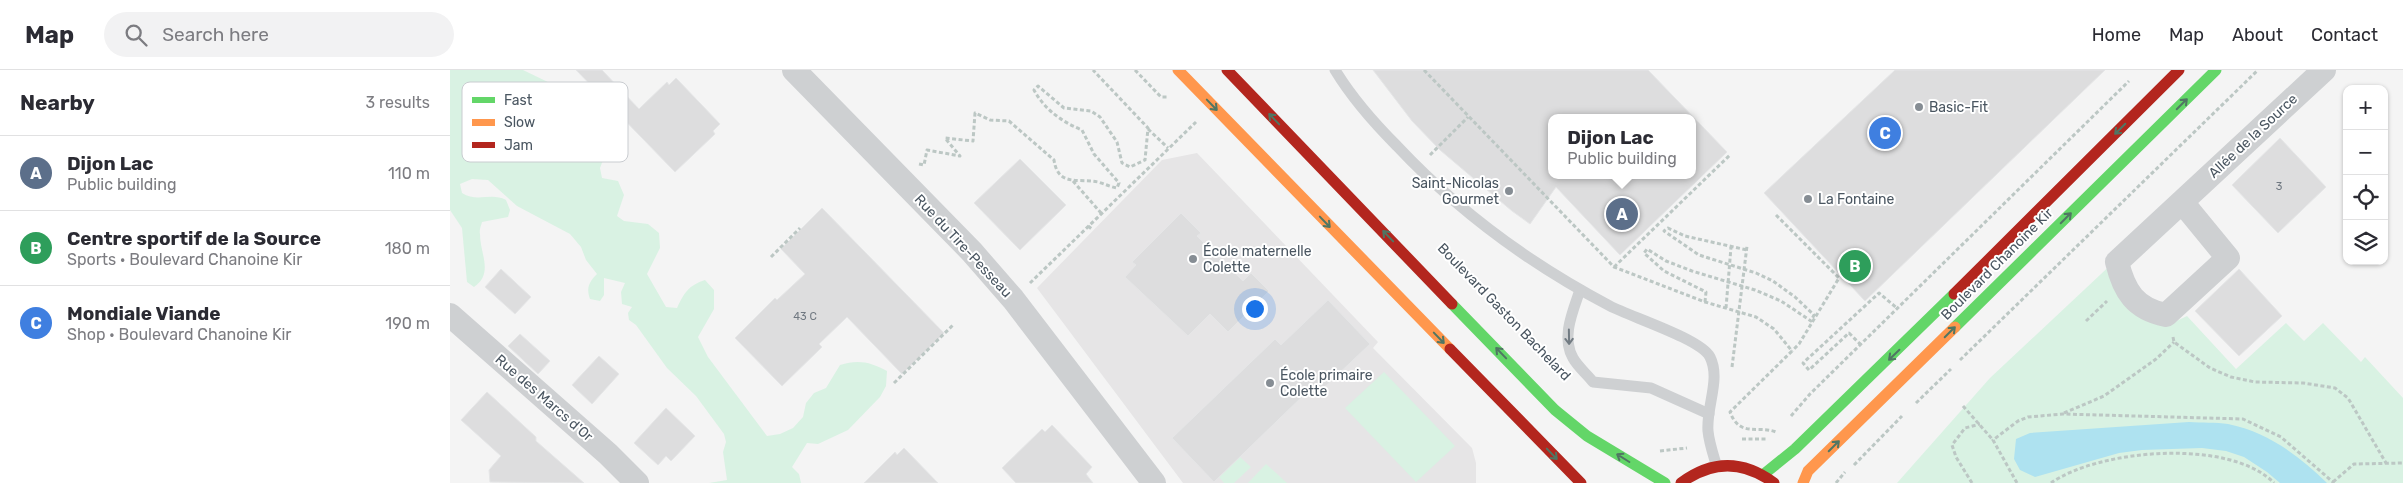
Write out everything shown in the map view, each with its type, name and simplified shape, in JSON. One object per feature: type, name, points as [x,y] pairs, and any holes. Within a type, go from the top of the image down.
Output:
[{"type":"main road","points":[[1178,70],[1580,483]]},
{"type":"main road","points":[[1227,70],[1555,410],[1587,436],[1665,483]]},
{"type":"main road","name":"Boulevard Chanoine Kir","points":[[1764,474],[1793,451],[1915,334],[2179,70]]},
{"type":"main road","name":"Boulevard Chanoine Kir","points":[[1803,483],[1808,471],[2216,70]]},
{"type":"main road","points":[[1681,483],[1690,475],[1716,464],[1748,467],[1764,474],[1774,483]]},
{"type":"street","name":"Rue du Tire-Pesseau","points":[[794,70],[972,252],[1013,300],[1154,483]]},
{"type":"street","name":"Allée de la Source","points":[[2123,286],[2117,262],[2324,70]]},
{"type":"street","points":[[2123,286],[2135,300],[2151,312],[2166,315],[2228,258],[2182,202]]},
{"type":"street","name":"Rue des Marcs d'Or","points":[[450,315],[608,454],[637,483]]},
{"type":"lane","points":[[1335,70],[1374,122],[1417,168],[1458,206],[1504,243],[1580,290],[1617,310],[1694,343],[1710,355],[1715,370],[1708,431],[1716,464]]},
{"type":"lane","points":[[1580,290],[1569,326],[1568,342],[1573,358],[1593,382],[1651,388],[1709,414]]},
{"type":"path","points":[[1093,70],[1168,148]]},
{"type":"path","points":[[1424,70],[1614,267],[1705,302],[1756,316],[1774,329],[1792,351]]},
{"type":"path","points":[[1911,408],[2258,70]]},
{"type":"path","points":[[1788,422],[1794,410],[2133,77]]},
{"type":"path","points":[[911,162],[924,165],[927,150],[960,156],[945,138],[973,141],[975,113],[990,120],[1009,121],[1054,160],[1056,170],[1064,178],[1100,182],[1118,188],[1119,183],[1094,154],[1082,130],[1062,122],[1038,97],[1034,90],[1038,86],[1064,108],[1091,111],[1100,117],[1116,142],[1122,163],[1130,167],[1144,160],[1148,128]]},
{"type":"path","points":[[1013,300],[1144,170],[1213,106]]},
{"type":"path","points":[[1417,168],[1468,117]]},
{"type":"path","points":[[1614,267],[1730,155]]},
{"type":"path","points":[[1139,164],[1144,170]]},
{"type":"path","points":[[1073,180],[1101,213]]},
{"type":"path","points":[[1730,412],[1800,344],[1839,278],[1776,215]]},
{"type":"path","points":[[1088,226],[1093,230]]},
{"type":"path","points":[[770,257],[800,228]]},
{"type":"path","points":[[1705,302],[1706,292],[1664,271],[1644,253],[1648,249],[1684,268],[1728,283],[1743,286],[1781,301],[1811,321],[1814,315],[1795,297],[1773,281],[1745,269],[1699,255],[1664,231],[1668,228],[1685,236],[1731,247],[1747,248],[1745,269],[1743,286],[1740,312],[1731,371]]},
{"type":"path","points":[[1726,308],[1731,247]]},
{"type":"path","points":[[2086,321],[2123,286]]},
{"type":"path","points":[[1861,345],[1849,333],[1809,370],[1803,363],[1879,293],[1898,309]]},
{"type":"path","points":[[2166,315],[2174,342],[2210,368],[2231,377],[2255,382],[2303,383],[2335,388],[2348,398],[2386,463]]},
{"type":"path","points":[[894,383],[953,325]]},
{"type":"path","points":[[2063,414],[2104,396],[2156,359],[2174,342]]},
{"type":"path","points":[[1729,404],[1733,421],[1750,431],[1774,430]]},
{"type":"path","points":[[1963,406],[1993,440],[2018,483]]},
{"type":"path","points":[[1836,483],[1898,422],[1904,413]]},
{"type":"path","points":[[1993,440],[2018,421],[2028,417],[2063,414],[2243,419],[2281,437],[2334,482],[2354,464],[2403,463]]},
{"type":"path","points":[[1972,483],[1956,457],[1952,445],[1965,428],[1980,424]]},
{"type":"path","points":[[1766,438],[1781,426]]},
{"type":"path","points":[[1774,430],[1793,451]]},
{"type":"path","points":[[1653,451],[1738,439],[1766,438],[1793,451]]},
{"type":"path","points":[[2051,483],[2063,475],[2084,466],[2132,457],[2194,454],[2223,457],[2250,465],[2274,483]]},
{"type":"shaded area","points":[[1197,153],[1378,342],[1373,348],[1472,448],[1476,463],[1476,483],[1183,483],[1037,288],[1162,160]]},
{"type":"green space","points":[[450,70],[523,70],[548,82],[462,82],[462,162],[602,162],[600,168],[602,178],[618,181],[624,195],[617,216],[624,221],[648,224],[659,233],[660,248],[647,274],[666,307],[677,308],[688,290],[695,284],[705,280],[714,290],[714,309],[698,337],[708,357],[767,436],[780,434],[793,428],[803,417],[806,403],[814,393],[826,388],[840,365],[864,362],[875,365],[887,371],[886,386],[880,397],[848,430],[818,444],[807,443],[792,467],[799,474],[801,483],[709,483],[727,480],[723,452],[726,442],[724,434],[696,396],[667,368],[636,325],[629,320],[628,313],[632,307],[622,304],[621,292],[625,283],[604,278],[604,295],[600,301],[590,299],[589,285],[597,274],[586,260],[581,247],[570,234],[517,206],[488,180],[472,179],[460,184],[462,193],[479,198],[495,197],[506,200],[510,210],[508,217],[482,222],[480,232],[485,269],[480,282],[474,287],[467,282],[462,228],[450,210]]},
{"type":"green space","points":[[2117,259],[2168,325],[2187,316],[2236,369],[2286,323],[2304,341],[2323,323],[2361,362],[2365,357],[2403,398],[2403,483],[1897,483],[1990,378]]},
{"type":"green space","points":[[1384,372],[1455,446],[1416,482],[1345,408]]},
{"type":"green space","points":[[1240,457],[1251,467],[1234,483],[1224,483],[1219,477]]},
{"type":"green space","points":[[1266,464],[1287,483],[1248,483]]},
{"type":"water","points":[[2189,422],[2228,424],[2270,439],[2294,455],[2327,483],[2280,483],[2244,457],[2226,451],[2202,448],[2142,450],[2119,453],[2035,477],[2020,470],[2014,459],[2016,439],[2030,433]]},
{"type":"building","points":[[576,70],[602,70],[613,82],[588,82]]},
{"type":"building","points":[[1373,70],[1648,70],[1690,114],[1548,114],[1548,179],[1696,179],[1696,120],[1727,152],[1620,255],[1556,187],[1530,224],[1440,150],[1412,121]]},
{"type":"building","points":[[1895,70],[2105,70],[1865,301],[1764,193]]},
{"type":"building","points":[[676,78],[720,124],[713,131],[715,134],[675,172],[628,124],[628,97],[639,109],[667,82],[669,85]]},
{"type":"building","points":[[2280,138],[2326,187],[2278,233],[2232,185]]},
{"type":"building","points":[[1020,159],[1066,205],[1020,250],[974,203]]},
{"type":"building","points":[[822,208],[944,333],[902,374],[847,317],[819,344],[822,347],[782,386],[735,338],[775,298],[777,300],[805,274],[781,249]]},
{"type":"building","points":[[1181,213],[1201,233],[1197,236],[1243,281],[1251,273],[1269,291],[1228,332],[1210,314],[1188,336],[1125,277],[1136,265],[1132,262]]},
{"type":"building","points":[[501,269],[531,297],[515,314],[485,287]]},
{"type":"building","points":[[2239,269],[2282,316],[2239,356],[2195,311]]},
{"type":"building","points":[[1328,300],[1370,344],[1314,397],[1308,391],[1214,482],[1172,438],[1275,339],[1281,345]]},
{"type":"building","points":[[520,334],[550,361],[538,374],[508,346]]},
{"type":"building","points":[[599,356],[619,374],[592,404],[572,385]]},
{"type":"building","points":[[487,392],[536,437],[536,441],[584,483],[490,482],[489,470],[501,456],[461,420]]},
{"type":"building","points":[[666,408],[695,436],[671,461],[666,456],[658,465],[634,443]]},
{"type":"building","points":[[1052,425],[1092,467],[1086,474],[1093,483],[1016,483],[1002,468],[1042,429],[1045,432]]},
{"type":"building","points":[[904,448],[938,483],[864,483],[895,452],[897,455]]},
{"type":"traffic: fast","points":[[1955,327],[2216,70]]},
{"type":"traffic: fast","points":[[1764,474],[1795,449],[1954,294]]},
{"type":"traffic: fast","points":[[1452,304],[1555,410],[1587,436],[1665,483]]},
{"type":"traffic: slow","points":[[1178,70],[1450,349]]},
{"type":"traffic: slow","points":[[1803,483],[1808,471],[1955,327]]},
{"type":"traffic: jam","points":[[1227,70],[1452,304]]},
{"type":"traffic: jam","points":[[1954,294],[2179,70]]},
{"type":"traffic: jam","points":[[1450,349],[1581,483]]},
{"type":"traffic: jam","points":[[1681,483],[1704,470],[1728,466],[1751,470],[1774,483]]},
{"type":"place","name":"Basic-Fit","points":[[1919,107]]},
{"type":"place","name":"Mondiale Viande","points":[[1885,133]]},
{"type":"place","name":"Saint-Nicolas Gourmet","points":[[1509,191]]},
{"type":"place","name":"La Fontaine","points":[[1808,199]]},
{"type":"place","name":"Dijon Lac","points":[[1622,214]]},
{"type":"place","name":"École maternelle Colette","points":[[1193,259]]},
{"type":"place","name":"Centre sportif de la Source","points":[[1855,266]]},
{"type":"place","name":"École primaire Colette","points":[[1270,383]]}]
